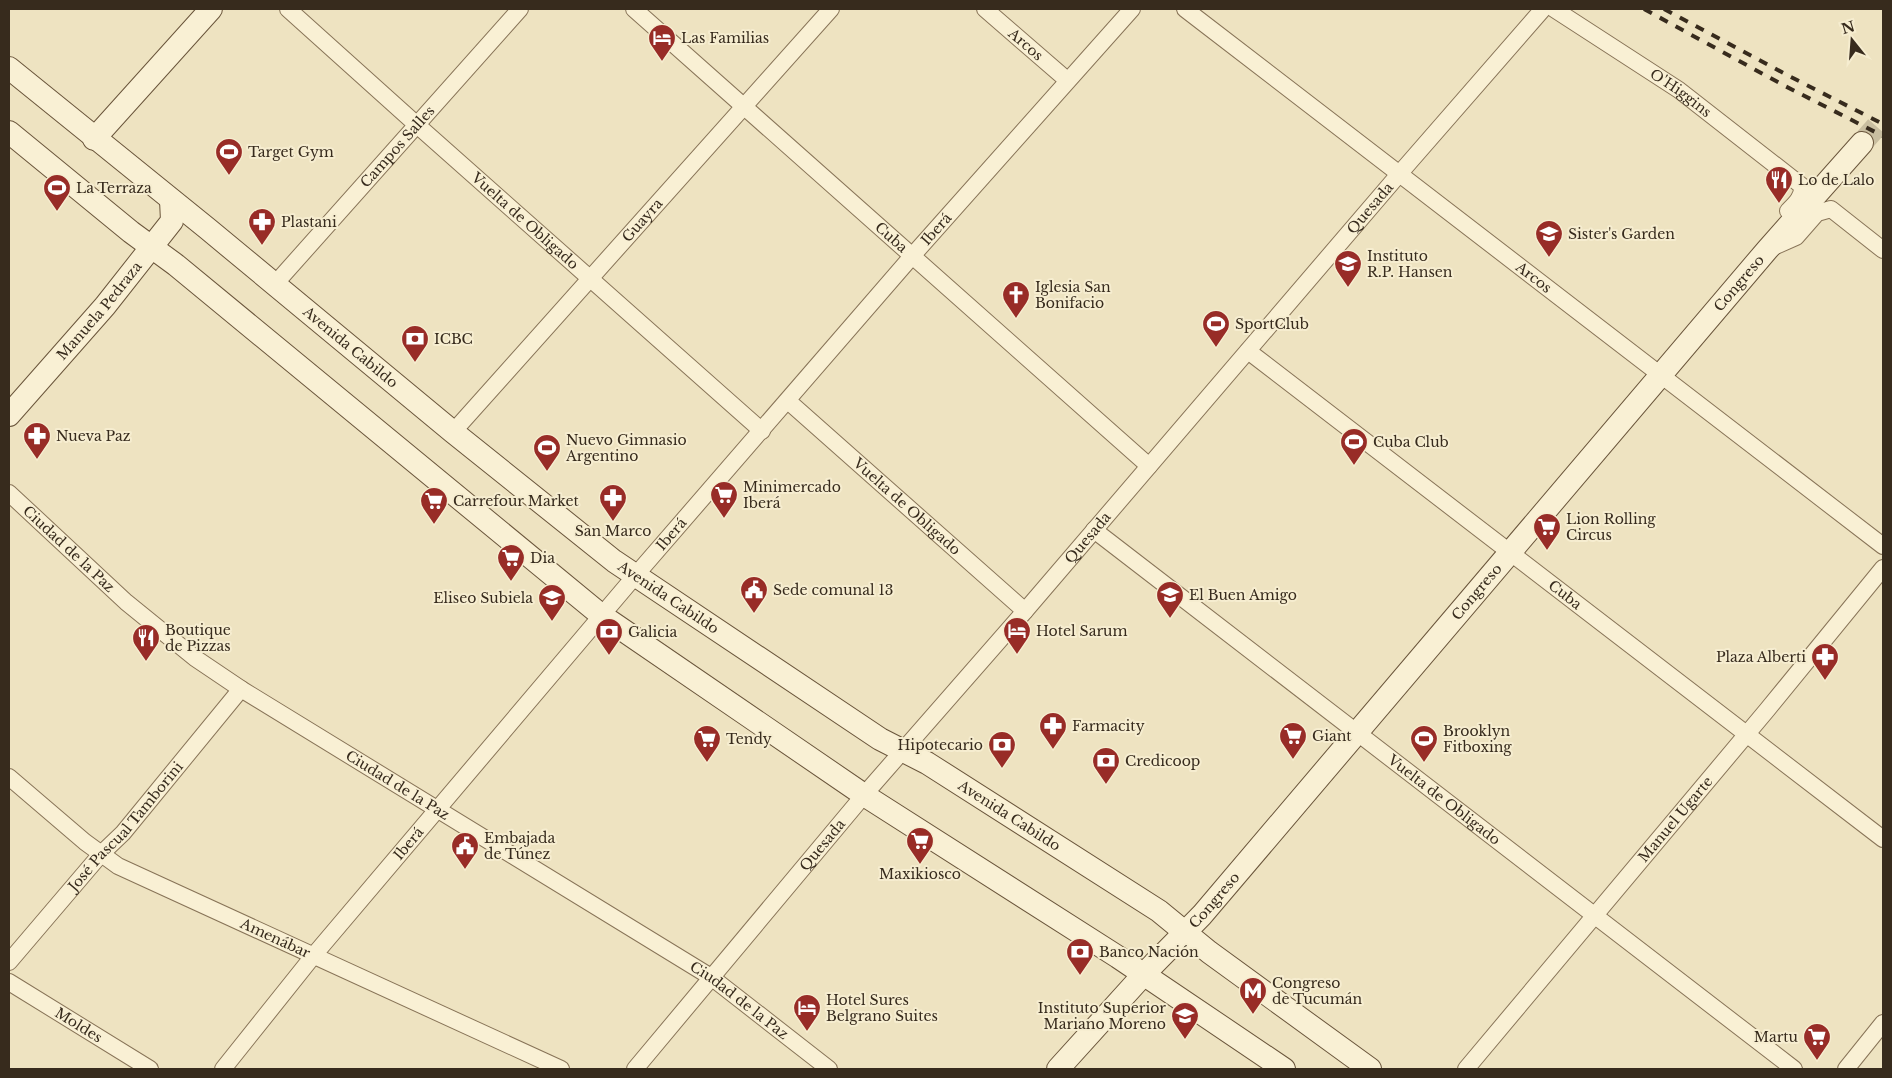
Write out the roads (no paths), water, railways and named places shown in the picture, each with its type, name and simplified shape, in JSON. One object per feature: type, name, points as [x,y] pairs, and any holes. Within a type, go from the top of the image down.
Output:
[{"type":"main road","points":[[94,139],[211,9]]},
{"type":"main road","name":"Avenida Cabildo","points":[[9,68],[452,432],[635,576],[880,738],[927,763],[1159,911],[1209,952],[1370,1069]]},
{"type":"main road","points":[[9,132],[176,265],[601,615],[864,795],[1144,974],[1284,1069]]},
{"type":"main road","name":"Congreso","points":[[1058,1069],[1144,974],[1186,933],[1662,376],[1767,250],[1862,143]]},
{"type":"main road","name":"Manuela Pedraza","points":[[9,415],[105,306],[172,221],[172,200]]},
{"type":"street","name":"Vuelta de Obligado","points":[[288,9],[417,126],[762,431]]},
{"type":"street","name":"Campos Salles","points":[[274,284],[520,9]]},
{"type":"street","name":"Cuba","points":[[634,9],[1149,466]]},
{"type":"street","name":"Guayra","points":[[452,432],[831,9]]},
{"type":"street","name":"Arcos","points":[[984,9],[1067,80]]},
{"type":"street","name":"Iberá","points":[[223,1069],[314,955],[601,615],[913,255],[1132,9]]},
{"type":"street","name":"Arcos","points":[[1185,9],[1883,546]]},
{"type":"street","name":"Quesada","points":[[635,1069],[864,795],[1025,611],[1543,9]]},
{"type":"street","name":"O'Higgins","points":[[1554,9],[1679,90],[1802,186]]},
{"type":"street","name":"Congreso","points":[[1767,250],[1781,220],[1799,199],[1803,191],[1802,186]]},
{"type":"street","name":"Congreso","points":[[1767,250],[1796,237],[1817,213],[1830,209],[1883,250]]},
{"type":"street","name":"Cuba","points":[[1248,351],[1883,839]]},
{"type":"street","name":"Vuelta de Obligado","points":[[788,401],[1025,611]]},
{"type":"street","name":"Ciudad de la Paz","points":[[9,492],[126,602],[195,658],[241,689],[711,978],[829,1069]]},
{"type":"street","name":"Vuelta de Obligado","points":[[1094,530],[1794,1069]]},
{"type":"street","name":"Manuel Ugarte","points":[[1466,1069],[1883,568]]},
{"type":"street","name":"José Pascual Tamborini","points":[[9,962],[101,854],[123,833],[241,689]]},
{"type":"street","name":"Amenábar","points":[[9,777],[118,866],[561,1069]]},
{"type":"street","name":"Moldes","points":[[9,982],[150,1069]]},
{"type":"street","points":[[1846,1069],[1883,1023]]},
{"type":"tunnel","points":[[1862,143],[1883,119]]},
{"type":"railway","points":[[1644,9],[1785,86],[1883,136]]},
{"type":"railway","points":[[1664,9],[1883,124]]},
{"type":"place","name":"Las Familias","points":[[662,62]]},
{"type":"place","name":"Target Gym","points":[[229,176]]},
{"type":"place","name":"Lo de Lalo","points":[[1779,204]]},
{"type":"place","name":"La Terraza","points":[[57,212]]},
{"type":"place","name":"Plastani","points":[[262,246]]},
{"type":"place","name":"Sister's Garden","points":[[1549,258]]},
{"type":"place","name":"Instituto R.P. Hansen","points":[[1348,288]]},
{"type":"place","name":"Iglesia San Bonifacio","points":[[1016,319]]},
{"type":"place","name":"SportClub","points":[[1216,348]]},
{"type":"place","name":"ICBC","points":[[415,363]]},
{"type":"place","name":"Nueva Paz","points":[[37,460]]},
{"type":"place","name":"Cuba Club","points":[[1354,466]]},
{"type":"place","name":"Nuevo Gimnasio Argentino","points":[[547,472]]},
{"type":"place","name":"Minimercado Iberá","points":[[724,519]]},
{"type":"place","name":"San Marco","points":[[613,522]]},
{"type":"place","name":"Carrefour Market","points":[[434,525]]},
{"type":"place","name":"Lion Rolling Circus","points":[[1547,551]]},
{"type":"place","name":"Dia","points":[[511,582]]},
{"type":"place","name":"Sede comunal 13","points":[[754,614]]},
{"type":"place","name":"El Buen Amigo","points":[[1170,619]]},
{"type":"place","name":"Eliseo Subiela","points":[[552,622]]},
{"type":"place","name":"Hotel Sarum","points":[[1017,655]]},
{"type":"place","name":"Galicia","points":[[609,656]]},
{"type":"place","name":"Boutique de Pizzas","points":[[146,662]]},
{"type":"place","name":"Plaza Alberti","points":[[1825,681]]},
{"type":"place","name":"Farmacity","points":[[1053,750]]},
{"type":"place","name":"Giant","points":[[1293,760]]},
{"type":"place","name":"Tendy","points":[[707,763]]},
{"type":"place","name":"Brooklyn Fitboxing","points":[[1424,763]]},
{"type":"place","name":"Hipotecario","points":[[1002,769]]},
{"type":"place","name":"Credicoop","points":[[1106,785]]},
{"type":"place","name":"Maxikiosco","points":[[920,865]]},
{"type":"place","name":"Embajada de Túnez","points":[[465,870]]},
{"type":"place","name":"Banco Nación","points":[[1080,976]]},
{"type":"place","name":"Congreso de Tucumán","points":[[1253,1015]]},
{"type":"place","name":"Hotel Sures Belgrano Suites","points":[[807,1032]]},
{"type":"place","name":"Instituto Superior Mariano Moreno","points":[[1185,1040]]},
{"type":"place","name":"Martu","points":[[1817,1061]]}]
